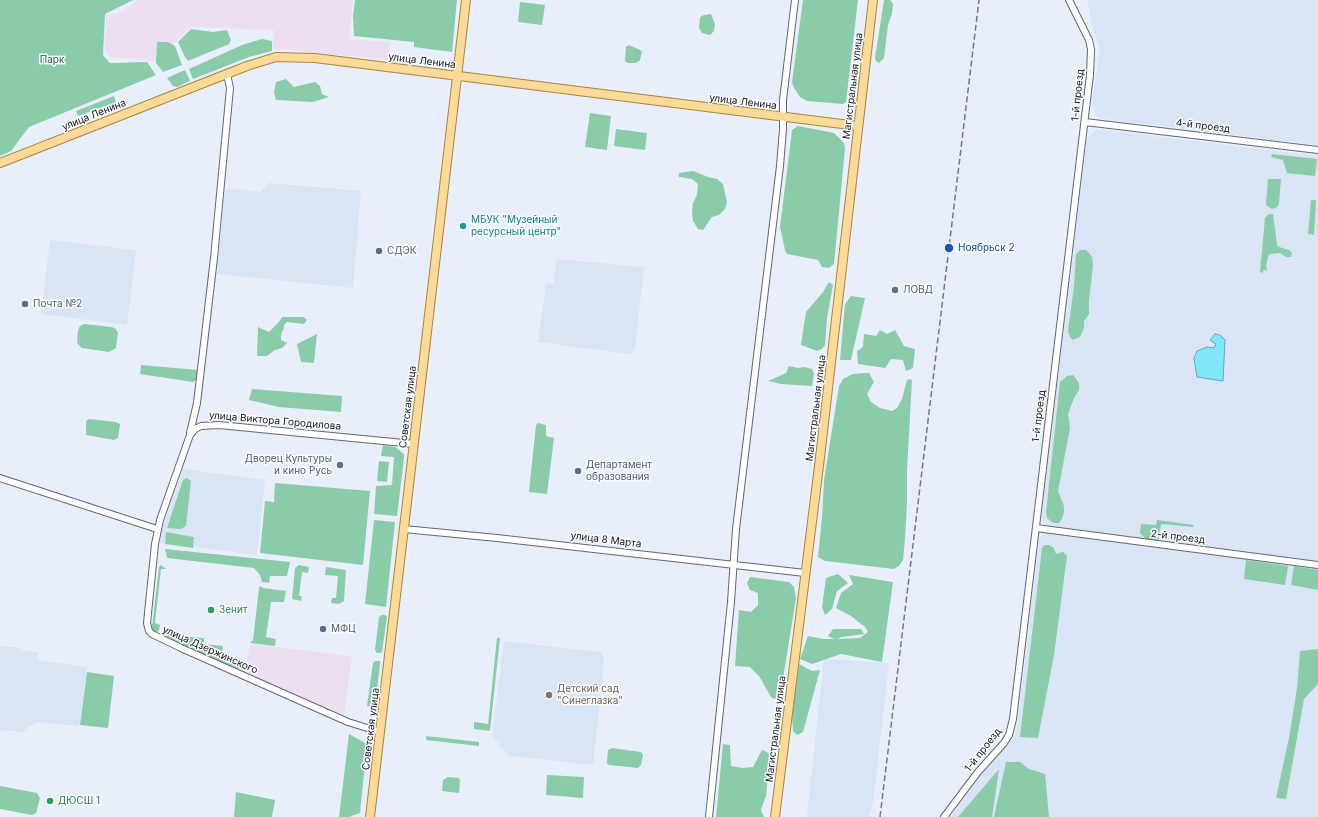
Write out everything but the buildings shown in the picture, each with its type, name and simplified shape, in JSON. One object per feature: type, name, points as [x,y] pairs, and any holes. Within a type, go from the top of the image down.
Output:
[{"type":"main road","name":"Советская улица","points":[[370,817],[466,0]]},
{"type":"main road","name":"Магистральная улица","points":[[775,817],[819,466],[873,0]]},
{"type":"main road","name":"улица Ленина","points":[[0,163],[226,74],[267,59],[287,57],[315,58],[858,126]]},
{"type":"street","points":[[710,817],[721,717],[736,529],[780,166],[783,129],[783,100],[795,0]]},
{"type":"street","name":"1-й проезд","points":[[944,817],[978,772],[1004,743],[1009,735],[1013,719],[1090,75],[1090,44],[1086,32],[1069,0]]},
{"type":"street","points":[[0,478],[158,529],[196,414],[221,186],[230,88],[226,74]]},
{"type":"street","name":"4-й проезд","points":[[1085,122],[1318,150]]},
{"type":"street","name":"улица Виктора Городилова","points":[[190,435],[194,429],[208,425],[414,444]]},
{"type":"street","name":"улица 8 Марта","points":[[404,528],[805,573]]},
{"type":"street","name":"2-й проезд","points":[[1036,528],[1318,565]]},
{"type":"street","name":"улица Дзержинского","points":[[158,529],[147,623],[149,631],[152,634],[335,716],[380,732]]},
{"type":"shaded area","points":[[139,0],[353,0],[349,39],[390,42],[388,60],[288,50],[273,50],[274,30],[191,27],[157,61],[111,58],[105,50],[106,15],[119,13]]},
{"type":"shaded area","points":[[1087,0],[1318,0],[1318,145],[1103,119],[1096,116],[1092,104],[1100,48],[1093,30]]},
{"type":"shaded area","points":[[1096,130],[1318,156],[1318,562],[1049,527],[1042,522],[1041,518],[1087,141],[1090,135]]},
{"type":"shaded area","points":[[269,183],[361,191],[353,288],[217,274],[225,191],[229,188],[261,192]]},
{"type":"shaded area","points":[[50,240],[136,250],[127,325],[41,314]]},
{"type":"shaded area","points":[[557,259],[644,267],[635,349],[630,354],[538,342],[546,283],[553,284]]},
{"type":"shaded area","points":[[183,469],[265,480],[257,555],[160,543],[161,532]]},
{"type":"shaded area","points":[[1049,533],[1318,568],[1318,817],[950,817],[982,774],[1012,739],[1017,728],[1039,541],[1041,536]]},
{"type":"shaded area","name":"Детский сад \"Синеглазка\"","points":[[504,641],[602,652],[604,662],[593,765],[509,756],[492,736]]},
{"type":"shaded area","points":[[250,644],[352,656],[344,717],[245,674]]},
{"type":"shaded area","points":[[0,646],[22,648],[22,650],[38,653],[37,660],[87,667],[79,726],[37,722],[21,732],[0,730]]},
{"type":"shaded area","points":[[824,659],[889,663],[873,803],[869,817],[807,817]]},
{"type":"green space","name":"Парк","points":[[0,0],[133,0],[105,14],[103,55],[110,63],[147,62],[156,75],[29,127],[11,151],[0,156]]},
{"type":"green space","points":[[355,0],[457,0],[452,52],[414,47],[414,42],[354,36],[353,16]]},
{"type":"green space","points":[[803,0],[858,0],[846,102],[843,104],[807,101],[800,97],[794,88],[792,82]]},
{"type":"green space","points":[[884,0],[890,0],[893,4],[892,14],[888,25],[884,58],[879,63],[875,58]]},
{"type":"green space","points":[[520,2],[545,5],[542,25],[518,22]]},
{"type":"green space","points":[[711,14],[715,24],[714,31],[710,35],[702,33],[699,28],[700,17]]},
{"type":"green space","points":[[191,29],[213,32],[227,30],[231,40],[229,44],[188,61],[178,42]]},
{"type":"green space","points":[[262,39],[272,41],[272,51],[249,57],[193,79],[189,69],[242,45]]},
{"type":"green space","points":[[157,42],[168,42],[175,46],[182,65],[163,72],[156,63]]},
{"type":"green space","points":[[629,45],[642,51],[640,60],[636,63],[628,63],[625,61],[626,47]]},
{"type":"green space","points":[[185,70],[190,81],[177,87],[173,86],[167,78]]},
{"type":"green space","points":[[286,79],[294,87],[315,82],[320,86],[322,94],[329,97],[313,102],[276,100],[274,92],[276,82]]},
{"type":"green space","points":[[114,96],[116,102],[78,116],[76,111]]},
{"type":"green space","points":[[590,113],[611,116],[607,150],[585,147]]},
{"type":"green space","points":[[798,126],[834,133],[844,143],[845,149],[834,264],[829,268],[822,267],[818,260],[787,254],[785,250],[780,227],[792,130]]},
{"type":"green space","points":[[616,129],[647,133],[645,150],[614,146]]},
{"type":"green space","points":[[1272,154],[1317,159],[1315,176],[1287,173],[1283,160],[1271,157]]},
{"type":"green space","points":[[693,171],[717,179],[723,184],[727,202],[725,209],[719,215],[712,217],[703,230],[698,229],[693,221],[692,213],[693,203],[697,195],[698,184],[692,179],[679,177],[679,173]]},
{"type":"green space","points":[[1268,179],[1281,179],[1278,207],[1272,209],[1266,205]]},
{"type":"green space","points":[[1311,200],[1316,200],[1314,235],[1308,234]]},
{"type":"green space","points":[[1269,214],[1273,214],[1277,245],[1289,250],[1292,253],[1291,257],[1286,257],[1280,253],[1269,254],[1266,265],[1267,271],[1264,270],[1262,273],[1260,272],[1265,218]]},
{"type":"green space","points":[[1080,250],[1086,250],[1090,254],[1093,265],[1089,314],[1084,321],[1084,328],[1080,337],[1073,340],[1068,331],[1074,286],[1076,254]]},
{"type":"green space","points":[[829,282],[833,285],[827,318],[825,345],[822,349],[817,351],[801,345],[806,312],[823,292]]},
{"type":"green space","points":[[851,296],[865,298],[851,360],[840,360],[845,304]]},
{"type":"green space","points":[[282,317],[303,317],[307,320],[304,324],[287,322],[284,325],[281,334],[281,340],[287,343],[282,348],[275,350],[267,356],[257,356],[258,327],[269,332]]},
{"type":"green space","points":[[84,324],[112,327],[116,329],[118,333],[116,348],[109,352],[82,348],[77,343],[78,330],[80,326]]},
{"type":"green space","points":[[880,330],[887,334],[895,330],[904,346],[915,349],[913,368],[906,371],[903,360],[891,359],[885,368],[858,364],[857,351],[863,347],[864,334],[876,336]]},
{"type":"green space","points":[[317,334],[314,363],[301,362],[297,344]]},
{"type":"green space","points":[[141,365],[198,370],[196,380],[193,382],[140,374]]},
{"type":"green space","points":[[789,366],[812,369],[814,374],[812,386],[781,384],[768,381],[786,373]]},
{"type":"green space","points":[[869,373],[874,382],[867,394],[871,402],[880,408],[892,411],[897,408],[902,399],[907,380],[912,380],[903,560],[899,566],[894,569],[825,561],[818,557],[824,480],[839,386],[843,379],[853,374]]},
{"type":"green space","points":[[1073,375],[1079,383],[1079,390],[1074,398],[1068,414],[1070,428],[1058,491],[1064,506],[1064,512],[1059,523],[1053,523],[1047,518],[1046,512],[1060,382],[1067,376]]},
{"type":"green space","points":[[252,389],[342,396],[341,412],[279,407],[249,400]]},
{"type":"green space","points":[[89,419],[116,422],[120,424],[118,438],[114,440],[86,435],[86,421]]},
{"type":"green space","points":[[538,423],[546,425],[546,436],[554,438],[547,494],[529,492],[536,425]]},
{"type":"green space","points":[[383,445],[395,447],[404,454],[397,516],[374,514],[376,486],[392,485],[394,457],[381,456]]},
{"type":"green space","points":[[379,461],[389,462],[387,482],[377,481]]},
{"type":"green space","points":[[187,478],[191,481],[186,526],[181,529],[167,528],[183,480]]},
{"type":"green space","points":[[275,483],[370,491],[363,565],[260,553],[265,501],[274,502]]},
{"type":"green space","points":[[374,520],[395,522],[386,607],[365,604]]},
{"type":"green space","points":[[1157,520],[1194,525],[1193,527],[1161,524],[1158,541],[1146,539],[1140,533],[1141,524],[1156,525]]},
{"type":"green space","points":[[166,532],[194,537],[193,548],[165,544]]},
{"type":"green space","points":[[1045,545],[1049,545],[1054,548],[1056,554],[1063,552],[1067,556],[1054,655],[1038,738],[1020,737],[1042,548]]},
{"type":"green space","points":[[165,549],[290,562],[287,576],[270,576],[269,583],[262,582],[260,575],[254,568],[167,558]]},
{"type":"green space","points":[[1246,560],[1288,566],[1285,585],[1244,579]]},
{"type":"green space","points":[[161,565],[166,569],[161,569],[155,623],[160,625],[157,633],[152,627],[159,567]]},
{"type":"green space","points":[[299,565],[309,567],[308,573],[302,572],[299,596],[302,596],[301,601],[292,599],[295,568]]},
{"type":"green space","points":[[1294,566],[1318,570],[1318,590],[1291,585]]},
{"type":"green space","points":[[326,567],[346,570],[344,601],[339,604],[331,603],[332,598],[336,598],[338,576],[325,575]]},
{"type":"green space","points":[[838,574],[848,583],[837,591],[832,609],[825,615],[822,607],[826,578]]},
{"type":"green space","points":[[849,575],[893,582],[882,662],[841,654],[812,664],[800,659],[808,636],[834,639],[828,636],[833,629],[861,629],[864,634],[837,639],[860,638],[868,632],[865,627],[851,616],[836,608],[841,593],[853,584]]},
{"type":"green space","points":[[750,577],[789,582],[794,587],[796,598],[780,697],[774,699],[771,697],[759,676],[750,667],[735,666],[739,610],[751,612],[758,605],[758,593],[750,590],[747,583]]},
{"type":"green space","points":[[260,586],[263,588],[286,591],[284,602],[271,602],[266,637],[276,639],[275,646],[250,643],[253,640]]},
{"type":"green space","points":[[382,615],[387,617],[382,652],[377,653],[375,650],[379,617]]},
{"type":"green space","points":[[166,635],[204,638],[204,644],[223,646],[222,656],[241,659],[238,669],[167,638]]},
{"type":"green space","points":[[497,638],[500,638],[490,731],[474,729],[474,722],[488,724]]},
{"type":"green space","points":[[1318,649],[1318,684],[1304,699],[1286,799],[1276,798],[1289,738],[1297,688],[1300,651]]},
{"type":"green space","points":[[375,661],[380,661],[380,664],[375,707],[367,706],[373,663]]},
{"type":"green space","points":[[799,664],[812,671],[820,670],[803,732],[797,735],[793,731],[792,715]]},
{"type":"green space","points":[[87,672],[114,676],[108,728],[80,725]]},
{"type":"green space","points":[[349,734],[367,744],[360,813],[349,817],[339,817]]},
{"type":"green space","points":[[426,736],[479,742],[479,746],[426,740]]},
{"type":"green space","points":[[723,744],[730,745],[731,766],[742,768],[753,767],[762,750],[770,755],[766,796],[761,810],[764,817],[716,817]]},
{"type":"green space","points":[[612,748],[641,752],[643,755],[641,765],[638,768],[609,765],[607,763],[608,750]]},
{"type":"green space","points":[[1006,762],[1020,762],[1029,769],[1045,774],[1049,817],[994,817]]},
{"type":"green space","points":[[999,769],[992,817],[958,817]]},
{"type":"green space","points":[[547,775],[584,777],[583,798],[546,795]]},
{"type":"green space","points":[[448,777],[459,778],[459,793],[442,791],[443,780]]},
{"type":"green space","points":[[0,786],[37,793],[40,798],[36,813],[32,815],[0,809]]},
{"type":"green space","points":[[236,792],[275,800],[272,817],[234,817]]},
{"type":"water","points":[[1215,334],[1220,335],[1225,340],[1223,381],[1197,377],[1194,358],[1197,351],[1207,347],[1214,348],[1216,344],[1210,340]]},
{"type":"railway","points":[[880,817],[979,0]]},
{"type":"place","name":"МБУК \"Музейный ресурсный центр\"","points":[[463,226]]},
{"type":"place","name":"Ноябрьск 2","points":[[949,248]]},
{"type":"place","name":"СДЭК","points":[[379,251]]},
{"type":"place","name":"ЛОВД","points":[[895,290]]},
{"type":"place","name":"Почта №2","points":[[25,304]]},
{"type":"place","name":"Дворец Культуры и кино Русь","points":[[340,465]]},
{"type":"place","name":"Департамент образования","points":[[578,471]]},
{"type":"place","name":"Зенит","points":[[211,610]]},
{"type":"place","name":"МФЦ","points":[[323,629]]},
{"type":"place","name":"Детский сад \"Синеглазка\"","points":[[549,695]]},
{"type":"place","name":"ДЮСШ 1","points":[[50,801]]}]
